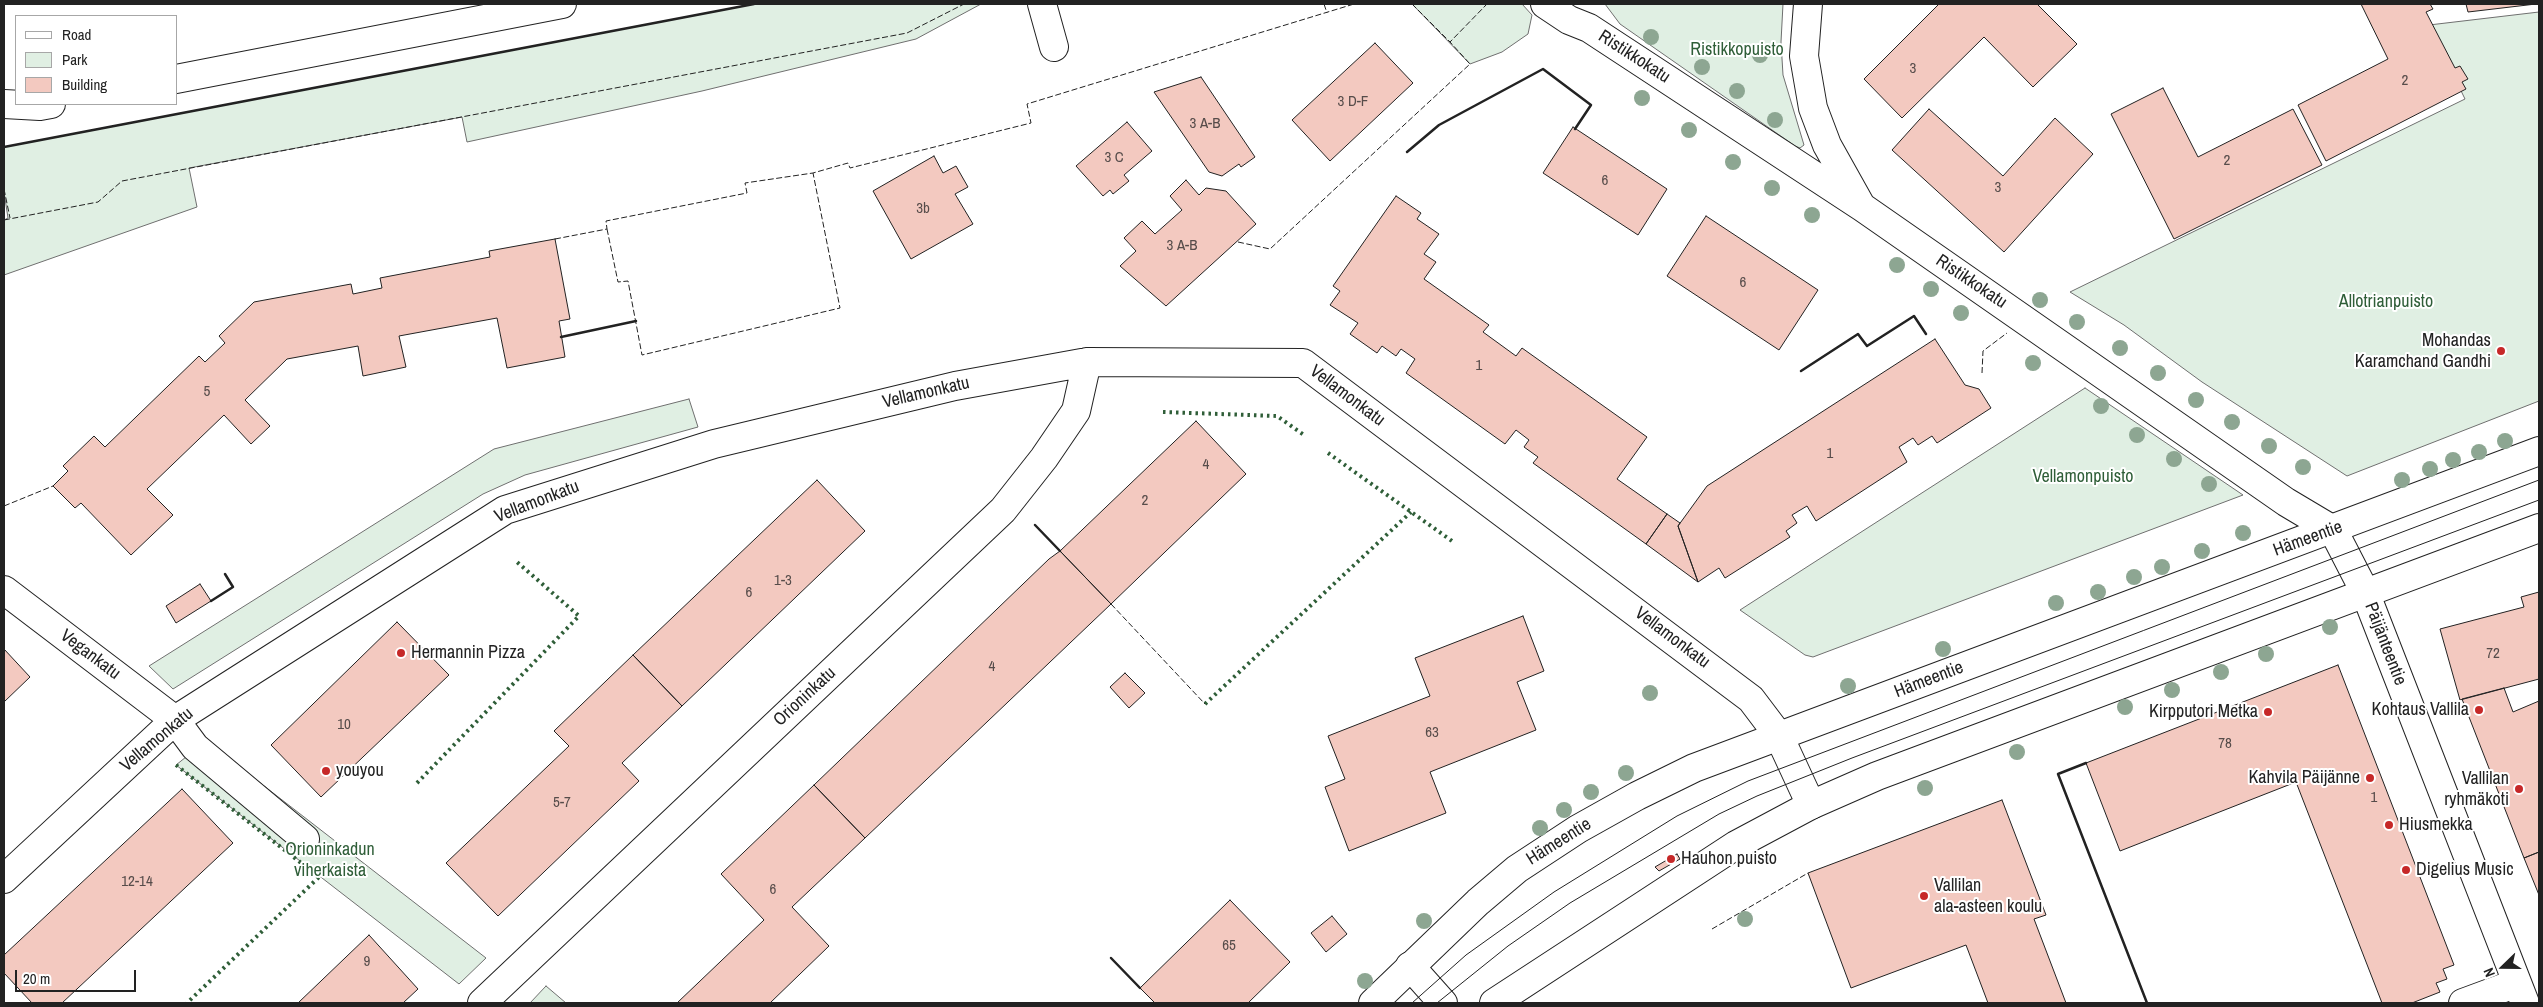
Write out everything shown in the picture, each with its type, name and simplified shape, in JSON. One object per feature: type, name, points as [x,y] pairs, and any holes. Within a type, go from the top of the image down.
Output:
[{"type":"street","points":[[178,79],[562,4]]},
{"type":"street","points":[[1042,4],[1054,47]]},
{"type":"street","name":"Ristikkokatu","points":[[1545,4],[1569,20],[1589,28],[1862,207],[2286,502],[2333,530]]},
{"type":"street","points":[[1808,4],[1804,56],[1813,108],[1827,145],[1862,207]]},
{"type":"street","points":[[22,105],[46,105]]},
{"type":"street","name":"Orioninkatu","points":[[482,1003],[1002,510],[1044,458],[1076,411],[1087,362]]},
{"type":"street","name":"Vellamonkatu","points":[[4,879],[175,720],[505,510],[706,445],[955,386],[1087,362],[1303,363],[1751,698],[1779,736],[1811,805]]},
{"type":"street","name":"Hämeentie","points":[[1373,1003],[1478,902],[1511,875],[1578,829],[1637,796],[1694,768],[2333,530],[2539,451]]},
{"type":"street","points":[[1494,1003],[1736,845],[1811,805],[1878,776],[2539,528]]},
{"type":"street","points":[[2333,530],[2365,592]]},
{"type":"street","name":"Vegankatu","points":[[4,590],[175,720],[195,747],[305,839]]},
{"type":"street","name":"Päijänteentie","points":[[2365,592],[2521,993]]},
{"type":"street","points":[[1410,966],[1443,1003]]},
{"type":"street","points":[[2463,1003],[2521,993]]},
{"type":"green space","points":[[754,4],[981,4],[916,39],[702,91],[467,142],[462,117],[189,168],[197,207],[4,275],[4,220],[8,218],[4,192],[4,147]]},
{"type":"green space","points":[[1412,4],[1522,4],[1532,15],[1528,34],[1502,52],[1470,64]]},
{"type":"green space","name":"Ristikkopuisto","points":[[1605,4],[1783,4],[1781,42],[1783,75],[1804,145],[1800,148],[1795,146],[1620,24]]},
{"type":"green space","name":"Allotrianpuisto","points":[[2539,12],[2539,401],[2347,476],[2202,382],[2124,325],[2070,292],[2465,99],[2429,25]]},
{"type":"green space","name":"Vellamonpuisto","points":[[2085,388],[2243,495],[1813,657],[1805,655],[1740,610]]},
{"type":"green space","points":[[689,399],[698,427],[525,475],[483,494],[173,689],[149,666],[494,449]]},
{"type":"green space","name":"Orioninkadun viherkaista","points":[[206,741],[486,958],[459,984],[176,765]]},
{"type":"green space","points":[[546,986],[566,1003],[530,1003]]},
{"type":"building","points":[[1939,4],[2037,4],[2077,44],[2033,87],[1984,37],[1902,118],[1864,79]]},
{"type":"building","points":[[2361,4],[2430,4],[2433,9],[2426,12],[2455,68],[2460,66],[2468,79],[2462,82],[2466,89],[2326,161],[2298,105],[2388,59]]},
{"type":"building","points":[[2466,4],[2536,4],[2468,12]]},
{"type":"building","points":[[1375,43],[1413,83],[1330,161],[1292,120]]},
{"type":"building","points":[[1201,77],[1255,157],[1241,167],[1239,164],[1222,176],[1209,172],[1154,92]]},
{"type":"building","points":[[2163,88],[2198,157],[2293,109],[2322,165],[2174,239],[2111,114]]},
{"type":"building","points":[[1929,109],[2003,176],[2055,118],[2093,154],[2004,252],[1892,150]]},
{"type":"building","points":[[1127,122],[1152,151],[1124,175],[1129,181],[1113,194],[1110,190],[1103,196],[1076,166]]},
{"type":"building","points":[[1573,127],[1667,189],[1638,235],[1543,173]]},
{"type":"building","points":[[934,156],[943,173],[956,166],[968,187],[955,194],[973,224],[911,259],[873,191]]},
{"type":"building","points":[[1186,180],[1199,195],[1206,188],[1226,191],[1256,224],[1166,306],[1120,266],[1136,251],[1124,238],[1142,221],[1155,234],[1182,210],[1170,196]]},
{"type":"building","points":[[1396,196],[1421,213],[1417,219],[1439,234],[1424,254],[1436,262],[1424,279],[1489,325],[1483,332],[1516,356],[1522,348],[1647,437],[1617,479],[1667,514],[1646,544],[1533,463],[1538,457],[1524,447],[1529,440],[1516,430],[1505,444],[1406,373],[1415,359],[1401,349],[1396,356],[1382,346],[1377,353],[1350,334],[1358,323],[1330,305],[1340,291],[1333,286]]},
{"type":"building","points":[[1706,216],[1818,290],[1779,350],[1667,276]]},
{"type":"building","points":[[555,239],[570,319],[559,321],[565,357],[507,368],[497,318],[399,336],[406,367],[363,376],[358,346],[287,359],[245,400],[270,426],[251,444],[224,415],[147,489],[173,515],[131,555],[81,503],[75,508],[53,486],[68,471],[63,466],[94,436],[105,447],[199,356],[205,362],[225,343],[219,336],[254,302],[351,284],[353,294],[382,288],[380,278],[490,257],[489,251]]},
{"type":"building","points":[[1935,339],[1965,385],[1979,389],[1991,408],[1937,443],[1932,436],[1918,445],[1913,438],[1899,447],[1907,462],[1816,521],[1807,506],[1792,515],[1797,523],[1786,531],[1790,537],[1725,578],[1719,568],[1698,582],[1678,526],[1707,486]]},
{"type":"building","points":[[1196,421],[1246,474],[1111,604],[1060,551]]},
{"type":"building","points":[[817,480],[865,531],[682,706],[633,655]]},
{"type":"building","points":[[1667,514],[1680,523],[1678,526],[1698,582],[1646,544]]},
{"type":"building","points":[[1060,551],[1111,604],[865,838],[814,785],[1049,559]]},
{"type":"building","points":[[200,584],[211,601],[176,623],[166,606]]},
{"type":"building","points":[[2539,592],[2539,679],[2460,700],[2440,629],[2524,607],[2521,597]]},
{"type":"building","points":[[1523,616],[1544,671],[1517,682],[1536,730],[1430,772],[1446,813],[1349,851],[1325,787],[1345,779],[1328,736],[1430,696],[1415,658]]},
{"type":"building","points":[[397,622],[449,675],[321,797],[271,745]]},
{"type":"building","points":[[4,649],[30,677],[4,702]]},
{"type":"building","points":[[633,655],[682,706],[622,763],[639,781],[498,916],[446,863],[569,746],[554,731]]},
{"type":"building","points":[[2338,665],[2454,965],[2443,969],[2447,979],[2436,983],[2440,992],[2412,1003],[2382,1003],[2296,782],[2120,851],[2086,763]]},
{"type":"building","points":[[1125,673],[1145,693],[1129,708],[1110,687]]},
{"type":"building","name":"Vallilan ryhmäkoti","points":[[2504,688],[2513,712],[2539,701],[2539,852],[2524,858],[2462,699]]},
{"type":"building","points":[[814,785],[865,838],[792,907],[829,946],[770,1003],[677,1003],[764,920],[721,874]]},
{"type":"building","points":[[182,789],[233,843],[62,1003],[32,1003],[4,973],[4,955]]},
{"type":"building","points":[[2002,800],[2046,915],[2034,919],[2066,1003],[1988,1003],[1966,945],[1851,988],[1808,873]]},
{"type":"building","points":[[2539,852],[2539,895],[2524,858]]},
{"type":"building","points":[[1677,854],[1680,859],[1659,871],[1655,867]]},
{"type":"building","points":[[1230,900],[1290,962],[1248,1003],[1155,1003],[1140,988]]},
{"type":"building","points":[[1332,916],[1347,934],[1326,952],[1311,933]]},
{"type":"building","points":[[369,935],[418,989],[403,1003],[298,1003]]},
{"type":"tram line","points":[[1412,1003],[1466,955],[1554,892],[1677,816],[1748,781],[2539,480]]},
{"type":"tram line","points":[[1437,1003],[1508,946],[1570,903],[1719,814],[1757,796],[1852,758],[2539,500]]},
{"type":"hedge","points":[[1163,412],[1277,416],[1304,435]]},
{"type":"hedge","points":[[1328,453],[1452,541]]},
{"type":"hedge","points":[[1205,704],[1411,512]]},
{"type":"hedge","points":[[417,783],[579,616],[517,562]]},
{"type":"hedge","points":[[176,765],[319,877],[187,1003]]},
{"type":"fence","points":[[4,220],[98,202],[122,181],[907,33],[964,4]]},
{"type":"fence","points":[[1324,4],[1327,13]]},
{"type":"fence","points":[[555,239],[607,229],[606,221],[747,193],[745,183],[813,173],[848,163],[850,168],[1031,123],[1027,104],[1354,4]]},
{"type":"fence","points":[[1412,4],[1450,42],[1487,4]]},
{"type":"fence","points":[[1238,242],[1270,249],[1470,64],[1450,42]]},
{"type":"fence","points":[[607,229],[618,282],[628,281],[642,355],[840,308],[813,173]]},
{"type":"fence","points":[[4,189],[10,218]]},
{"type":"fence","points":[[1982,373],[1983,351],[2007,333]]},
{"type":"fence","points":[[4,506],[53,486]]},
{"type":"fence","points":[[1111,604],[1205,704]]},
{"type":"fence","points":[[1712,929],[1808,873]]},
{"type":"wall","points":[[4,147],[754,4]]},
{"type":"wall","points":[[1407,152],[1439,125],[1543,69],[1591,105],[1575,129]]},
{"type":"wall","points":[[1801,371],[1858,334],[1867,346],[1914,316],[1926,334]]},
{"type":"wall","points":[[561,337],[636,321]]},
{"type":"wall","points":[[1035,525],[1060,551]]},
{"type":"wall","points":[[211,601],[233,587],[225,574]]},
{"type":"wall","points":[[2086,763],[2058,774],[2147,1003]]},
{"type":"wall","points":[[1111,958],[1140,988]]},
{"type":"place","name":"Mohandas Karamchand Gandhi","points":[[2501,351]]},
{"type":"place","name":"Hermannin Pizza","points":[[401,653]]},
{"type":"place","name":"Kohtaus Vallila","points":[[2479,710]]},
{"type":"place","name":"Kirpputori Metka","points":[[2268,712]]},
{"type":"place","name":"youyou","points":[[326,771]]},
{"type":"place","name":"Kahvila Päijänne","points":[[2370,778]]},
{"type":"place","name":"Vallilan ryhmäkoti","points":[[2519,789]]},
{"type":"place","name":"Hiusmekka","points":[[2389,825]]},
{"type":"place","name":"Hauhon puisto","points":[[1671,859]]},
{"type":"place","name":"Digelius Music","points":[[2406,870]]},
{"type":"place","name":"Vallilan ala-asteen koulu","points":[[1924,896]]}]
